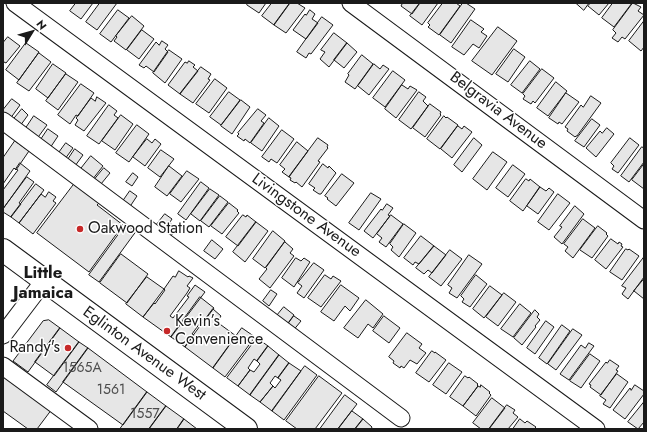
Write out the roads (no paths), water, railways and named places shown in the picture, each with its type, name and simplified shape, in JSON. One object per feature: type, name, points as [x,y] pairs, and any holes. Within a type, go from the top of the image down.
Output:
[{"type":"main road","name":"Eglinton Avenue West","points":[[3,250],[246,429]]},
{"type":"street","name":"Livingstone Avenue","points":[[15,3],[596,429]]},
{"type":"street","name":"Belgravia Avenue","points":[[351,3],[644,220]]},
{"type":"street","points":[[3,121],[401,418]]},
{"type":"street","points":[[3,335],[44,281]]},
{"type":"street","points":[[3,366],[89,429]]},
{"type":"place","name":"Oakwood Station","points":[[80,229]]},
{"type":"place","name":"Kevin’s Convenience","points":[[167,331]]},
{"type":"place","name":"Randy's","points":[[68,348]]},
{"type":"district","name":"Little Jamaica","points":[[43,284]]}]
